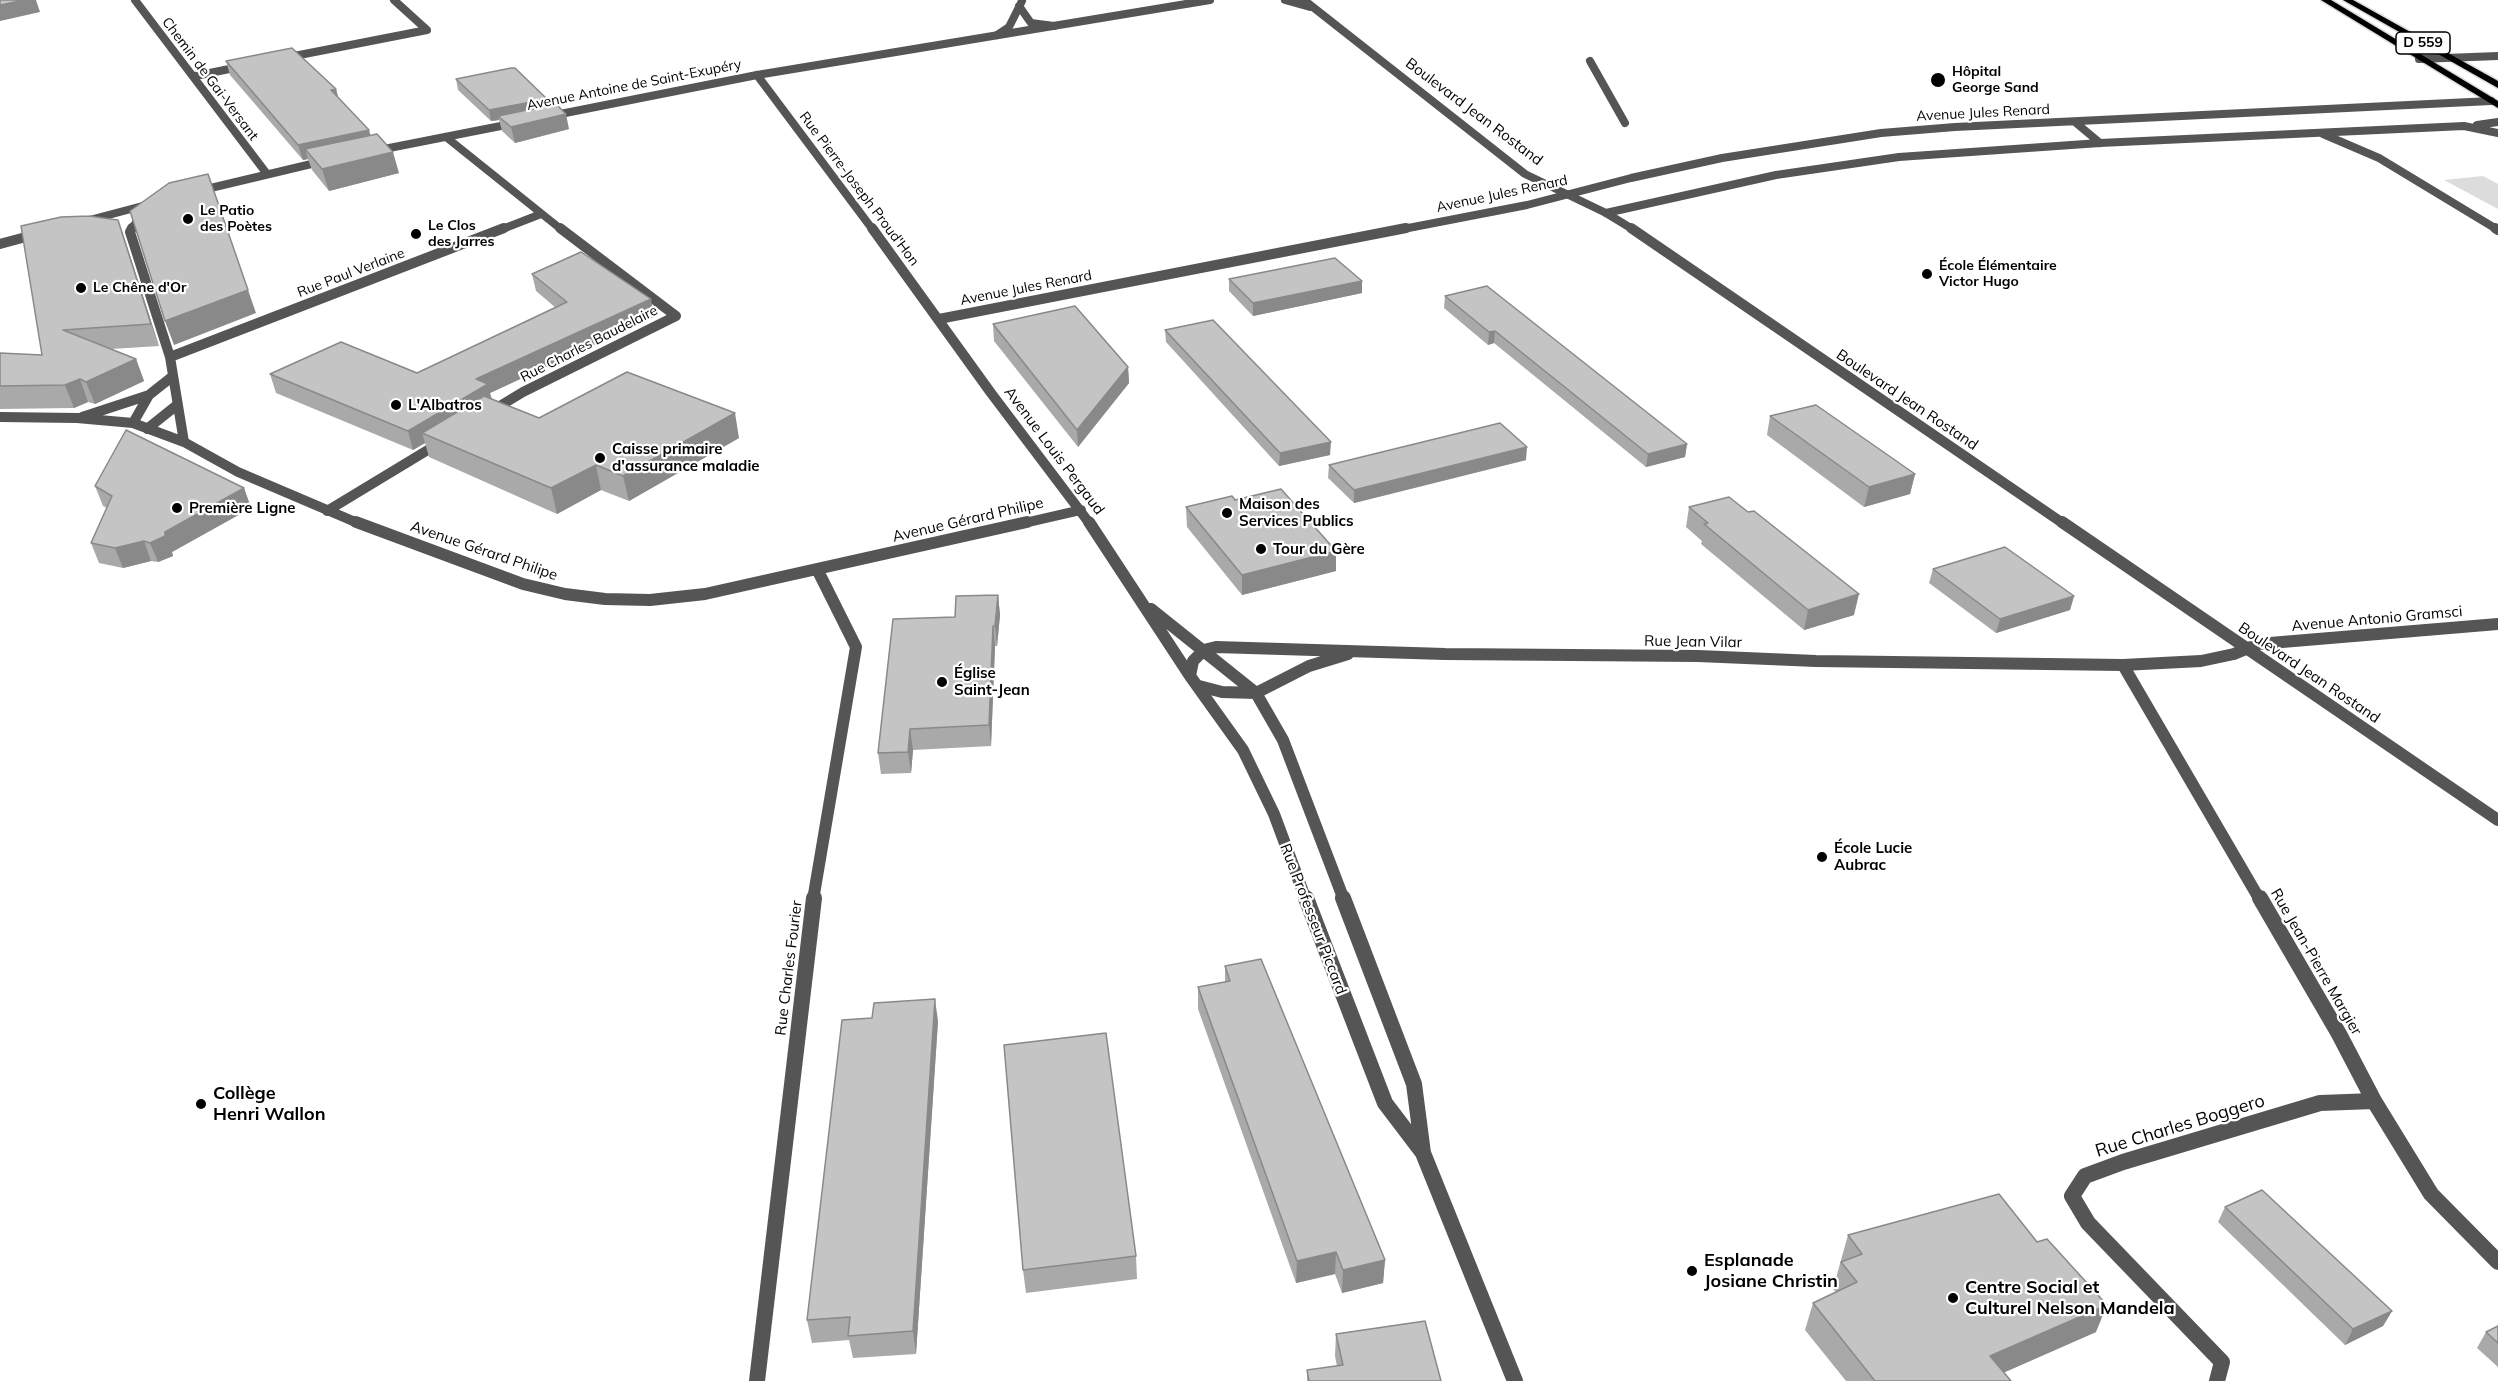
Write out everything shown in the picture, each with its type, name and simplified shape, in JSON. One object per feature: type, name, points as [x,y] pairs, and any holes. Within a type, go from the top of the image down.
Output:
[{"type":"main road","name":"D 559","points":[[2325,0],[2419,59],[2496,103]]},
{"type":"main road","name":"D 559","points":[[2347,0],[2498,85]]},
{"type":"street","name":"Chemin de Gai-Versant","points":[[135,0],[195,76],[267,174]]},
{"type":"street","points":[[275,60],[427,30],[394,0]]},
{"type":"street","name":"Avenue Antoine de Saint-Exupéry","points":[[537,118],[757,75],[1210,0]]},
{"type":"street","points":[[1285,0],[1312,7]]},
{"type":"street","name":"Boulevard Jean Rostand","points":[[1304,0],[1525,174],[1606,213],[2252,646],[2498,820]]},
{"type":"street","points":[[1021,3],[1025,12],[1024,16],[1031,23],[1054,26]]},
{"type":"street","points":[[997,35],[1009,27],[1021,3]]},
{"type":"street","points":[[2419,59],[2498,56]]},
{"type":"street","points":[[1590,61],[1626,123]]},
{"type":"street","points":[[195,76],[252,64]]},
{"type":"street","name":"Rue Pierre-Joseph Proud'Hon","points":[[757,75],[939,319]]},
{"type":"street","name":"Avenue Jules Renard","points":[[939,319],[1527,205],[1722,158],[1881,133],[1955,127],[2496,103]]},
{"type":"street","name":"Avenue Antoine de Saint-Exupéry","points":[[364,153],[526,121]]},
{"type":"street","points":[[2075,122],[2100,143]]},
{"type":"street","points":[[1606,213],[1776,175],[1871,159],[2100,143],[2320,133],[2364,138],[2498,122]]},
{"type":"street","points":[[2464,126],[2498,133]]},
{"type":"street","points":[[2320,133],[2379,158],[2498,230]]},
{"type":"street","name":"Rue Charles Baudelaire","points":[[446,137],[541,214],[676,316],[524,392],[483,416]]},
{"type":"street","points":[[2364,138],[2379,158]]},
{"type":"street","points":[[191,193],[332,160]]},
{"type":"street","points":[[71,225],[158,202]]},
{"type":"street","points":[[147,204],[125,231],[170,357],[184,442]]},
{"type":"street","name":"Rue Paul Verlaine","points":[[170,357],[541,214]]},
{"type":"street","points":[[82,222],[101,226]]},
{"type":"street","points":[[0,244],[51,230]]},
{"type":"street","name":"Avenue Louis Pergaud","points":[[939,319],[991,393],[1081,510],[1195,681]]},
{"type":"street","points":[[77,418],[149,395],[173,376]]},
{"type":"street","points":[[133,423],[149,395]]},
{"type":"street","points":[[147,429],[177,405]]},
{"type":"street","name":"Avenue Gérard Philipe","points":[[0,417],[77,418],[133,423],[184,442],[238,472],[327,511],[523,584],[566,594],[605,599],[650,600],[705,594],[1081,510]]},
{"type":"street","points":[[327,511],[453,435]]},
{"type":"street","name":"Rue Charles Fourier","points":[[758,1381],[816,877],[856,647],[817,569]]},
{"type":"street","name":"Avenue Louis Pergaud","points":[[1143,603],[1256,693]]},
{"type":"street","name":"Avenue Antonio Gramsci","points":[[2182,661],[2213,659],[2252,646],[2498,624]]},
{"type":"street","name":"Rue Jean Vilar","points":[[1204,650],[1216,647],[1445,654],[1698,656],[1816,661],[2123,666],[2182,661]]},
{"type":"street","points":[[1204,650],[1193,661],[1195,681],[1222,692],[1256,693],[1309,666],[1361,650]]},
{"type":"street","name":"Rue Jean-Pierre Margier","points":[[2123,666],[2339,1034],[2374,1101],[2431,1194],[2498,1262]]},
{"type":"street","name":"Rue Professeur Piccard","points":[[1195,681],[1243,750],[1274,814],[1385,1103],[1423,1153]]},
{"type":"street","name":"Rue Professeur Piccard","points":[[1256,693],[1283,740],[1414,1084],[1423,1153],[1515,1381]]},
{"type":"street","name":"Rue Charles Boggero","points":[[2217,1381],[2222,1362],[2088,1223],[2072,1196],[2085,1176],[2123,1162],[2320,1103],[2374,1101]]},
{"type":"shaded area","points":[[2483,176],[2498,184],[2498,209],[2444,180]]},
{"type":"building","points":[[0,0],[25,0],[0,5]]},
{"type":"building","points":[[292,48],[336,89],[331,90],[369,130],[298,145],[226,61]]},
{"type":"building","points":[[515,68],[547,99],[489,110],[456,79]]},
{"type":"building","points":[[556,104],[566,114],[511,127],[498,116]]},
{"type":"building","points":[[377,134],[393,152],[322,169],[305,149]]},
{"type":"building","points":[[208,174],[248,290],[165,321],[130,211],[169,183]]},
{"type":"building","points":[[89,216],[118,220],[151,324],[63,330],[136,359],[86,382],[80,379],[65,385],[0,386],[0,353],[42,355],[21,226],[61,217]]},
{"type":"building","points":[[581,252],[651,299],[476,379],[488,384],[408,431],[270,374],[341,342],[417,373],[567,302],[532,274]]},
{"type":"building","points":[[1335,258],[1362,281],[1253,303],[1229,279]]},
{"type":"building","points":[[1487,286],[1687,444],[1648,454],[1495,331],[1489,332],[1445,296]]},
{"type":"building","points":[[1075,306],[1128,367],[1077,430],[993,324]]},
{"type":"building","points":[[1213,320],[1331,442],[1280,453],[1165,330]]},
{"type":"building","points":[[627,372],[735,413],[623,476],[596,465],[551,488],[422,433],[484,396],[539,418]]},
{"type":"building","points":[[1816,405],[1915,474],[1869,487],[1770,416]]},
{"type":"building","points":[[1500,423],[1527,447],[1354,490],[1329,465]]},
{"type":"building","name":"Première Ligne","points":[[126,430],[244,488],[165,532],[165,536],[150,543],[144,541],[115,548],[91,543],[112,496],[95,486]]},
{"type":"building","name":"Tour du Gère","points":[[1281,489],[1336,551],[1242,575],[1186,507],[1232,496],[1235,500]]},
{"type":"building","points":[[1729,497],[1748,512],[1754,511],[1859,594],[1808,610],[1704,524],[1708,523],[1689,507]]},
{"type":"building","points":[[2005,547],[2074,596],[2000,619],[1933,569]]},
{"type":"building","name":"Église Saint-Jean","points":[[998,595],[995,626],[993,626],[989,725],[910,729],[908,752],[878,753],[893,619],[955,617],[956,596]]},
{"type":"building","points":[[1261,959],[1385,1260],[1343,1270],[1336,1252],[1297,1261],[1198,987],[1230,981],[1225,966]]},
{"type":"building","points":[[935,999],[913,1331],[848,1336],[850,1317],[807,1320],[842,1020],[872,1018],[874,1003]]},
{"type":"building","points":[[1106,1033],[1136,1256],[1023,1270],[1004,1045]]},
{"type":"building","points":[[2262,1190],[2392,1311],[2353,1329],[2225,1207]]},
{"type":"building","name":"Centre Social et Culturel Nelson Mandela","points":[[1999,1194],[2037,1242],[2047,1239],[2107,1305],[1990,1356],[2011,1381],[1875,1381],[1813,1303],[1857,1282],[1841,1262],[1862,1254],[1848,1235]]},
{"type":"building","points":[[1425,1321],[1441,1381],[1309,1381],[1307,1370],[1343,1365],[1336,1334]]},
{"type":"building","points":[[2498,1326],[2498,1343],[2486,1332]]},
{"type":"place","name":"Hôpital George Sand","points":[[1938,80]]},
{"type":"place","name":"Le Patio des Poètes","points":[[188,219]]},
{"type":"place","name":"Le Clos des Jarres","points":[[416,234]]},
{"type":"place","name":"École Élémentaire Victor Hugo","points":[[1927,274]]},
{"type":"place","name":"Le Chêne d'Or","points":[[81,288]]},
{"type":"place","name":"L'Albatros","points":[[396,405]]},
{"type":"place","name":"Caisse primaire d'assurance maladie","points":[[600,458]]},
{"type":"place","name":"Première Ligne","points":[[177,508]]},
{"type":"place","name":"Maison des Services Publics","points":[[1227,513]]},
{"type":"place","name":"Tour du Gère","points":[[1261,549]]},
{"type":"place","name":"Église Saint-Jean","points":[[942,682]]},
{"type":"place","name":"École Lucie Aubrac","points":[[1822,857]]},
{"type":"place","name":"Collège Henri Wallon","points":[[201,1104]]},
{"type":"place","name":"Esplanade Josiane Christin","points":[[1692,1271]]},
{"type":"place","name":"Centre Social et Culturel Nelson Mandela","points":[[1953,1298]]}]
